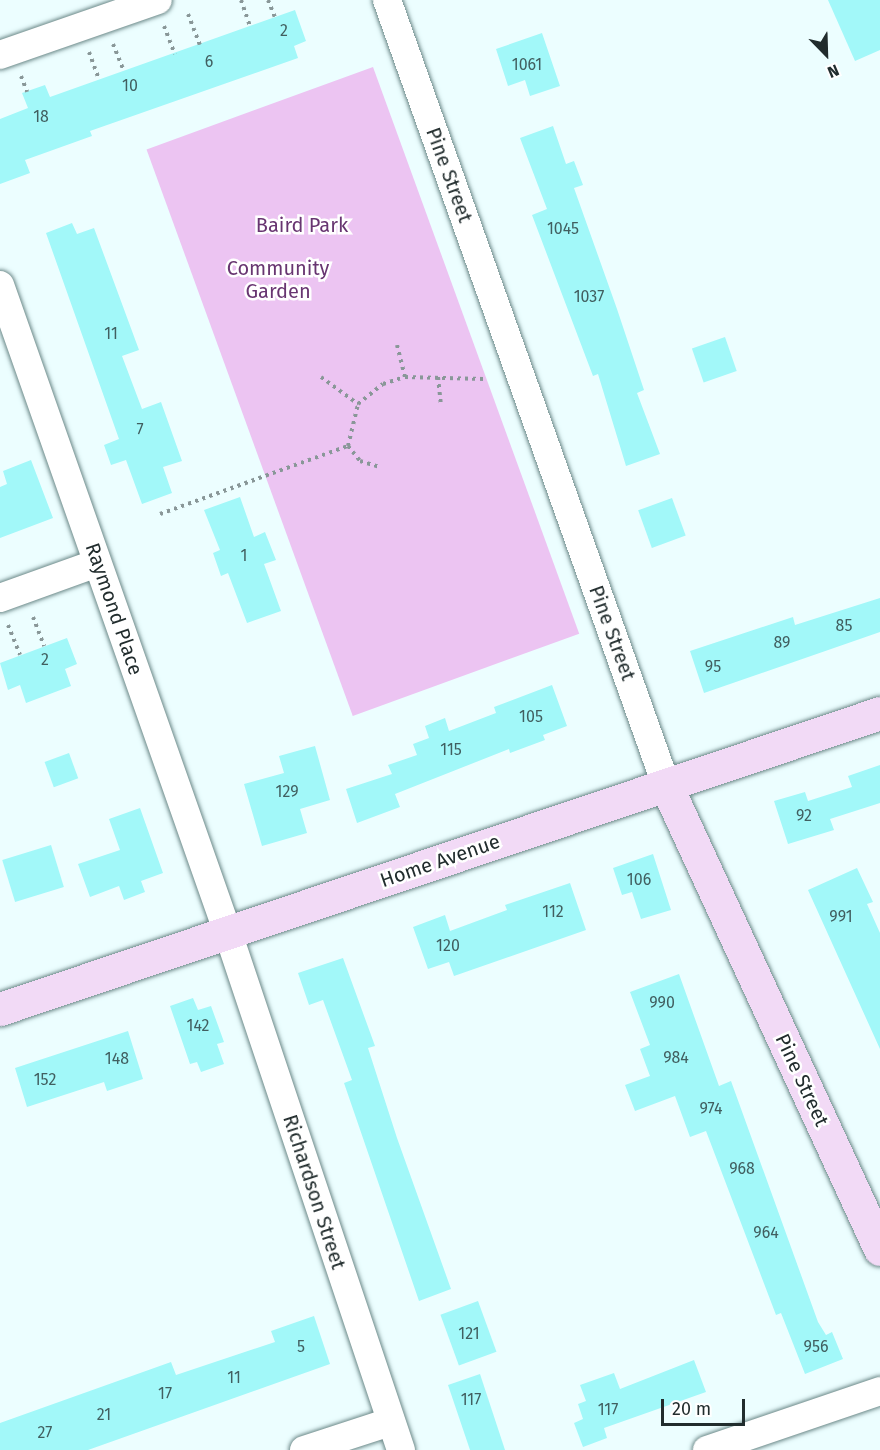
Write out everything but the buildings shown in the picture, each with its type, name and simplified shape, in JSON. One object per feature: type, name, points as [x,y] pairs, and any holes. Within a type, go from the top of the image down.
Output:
[{"type":"main road","name":"Home Avenue","points":[[0,1009],[880,713]]},
{"type":"main road","name":"Pine Street","points":[[666,785],[880,1249]]},
{"type":"street","name":"Pine Street","points":[[387,0],[666,785]]},
{"type":"street","points":[[10,64],[160,11]]},
{"type":"street","name":"Raymond Place","points":[[0,285],[228,933]]},
{"type":"street","points":[[0,598],[97,563]]},
{"type":"street","name":"Richardson Street","points":[[228,933],[401,1450]]},
{"type":"street","points":[[707,1450],[880,1391]]},
{"type":"street","points":[[304,1450],[390,1422]]},
{"type":"path","points":[[240,0],[250,26]]},
{"type":"path","points":[[268,0],[275,17]]},
{"type":"path","points":[[160,11],[175,54]]},
{"type":"path","points":[[188,14],[200,45]]},
{"type":"path","points":[[112,40],[124,70]]},
{"type":"path","points":[[88,49],[99,79]]},
{"type":"path","points":[[10,64],[27,92]]},
{"type":"path","points":[[397,345],[405,377]]},
{"type":"path","points":[[321,377],[358,405]]},
{"type":"path","points":[[348,446],[358,405],[383,384],[405,377],[484,379]]},
{"type":"path","points":[[438,377],[441,406]]},
{"type":"path","points":[[348,446],[360,461],[380,467]]},
{"type":"path","points":[[160,514],[348,446]]},
{"type":"path","points":[[33,616],[44,646]]},
{"type":"path","points":[[8,625],[20,655]]},
{"type":"green space","name":"Baird Park","points":[[373,67],[579,634],[353,716],[147,149]]},
{"type":"park label","name":"Community Garden","points":[[278,280]]}]
